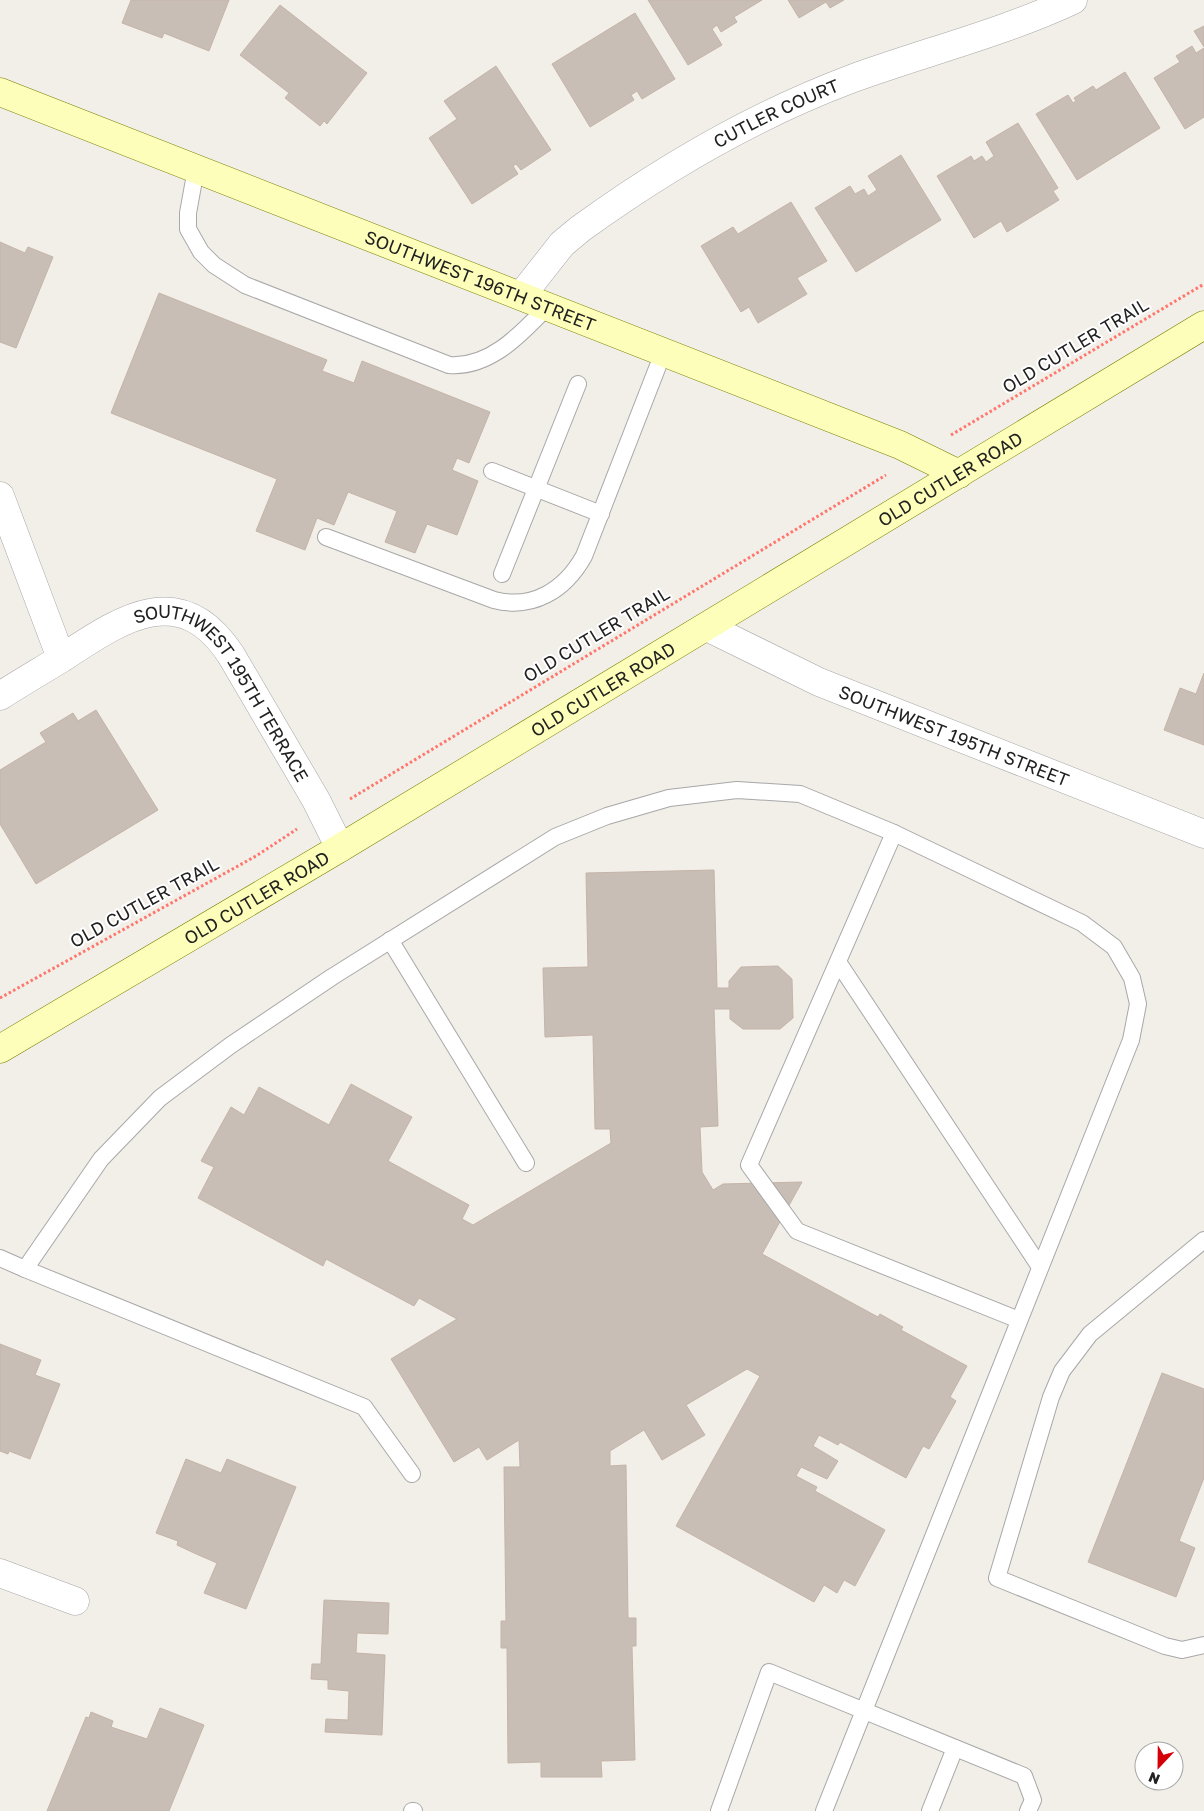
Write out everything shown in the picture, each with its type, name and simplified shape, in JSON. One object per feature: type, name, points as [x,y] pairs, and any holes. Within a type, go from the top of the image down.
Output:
[{"type":"main road","name":"SOUTHWEST 196TH STREET","points":[[0,92],[900,445],[959,474]]},
{"type":"main road","name":"OLD CUTLER ROAD","points":[[0,1049],[340,848],[1204,325]]},
{"type":"street","name":"CUTLER COURT","points":[[521,296],[562,244],[580,229],[724,135],[770,112],[852,79],[1024,21],[1073,0]]},
{"type":"street","points":[[0,496],[61,658]]},
{"type":"street","name":"SOUTHWEST 195TH TERRACE","points":[[0,696],[104,629],[138,615],[168,613],[190,618],[204,625],[219,638],[231,655],[316,800],[340,848]]},
{"type":"street","name":"SOUTHWEST 195TH STREET","points":[[708,626],[819,682],[1204,834]]},
{"type":"street","points":[[0,1573],[75,1601]]},
{"type":"lane","points":[[196,170],[188,213],[188,229],[201,252],[214,265],[245,285],[449,365],[471,364],[492,355],[523,332],[547,307]]},
{"type":"lane","points":[[326,537],[487,598],[515,603],[537,600],[564,583],[576,570],[584,556],[663,353]]},
{"type":"lane","points":[[502,574],[578,384]]},
{"type":"lane","points":[[492,471],[601,514]]},
{"type":"lane","points":[[25,1269],[102,1159],[160,1098],[239,1040],[390,940],[555,837],[607,816],[669,798],[737,790],[800,794],[894,833],[1082,923],[1114,947],[1132,978],[1138,1004],[1131,1040],[824,1811]]},
{"type":"lane","points":[[894,833],[749,1165],[797,1231],[1019,1320]]},
{"type":"lane","points":[[390,940],[526,1163]]},
{"type":"lane","points":[[838,962],[1040,1267]]},
{"type":"lane","points":[[1204,1240],[1090,1334],[1062,1371],[1051,1398],[997,1578],[1165,1646],[1182,1650],[1204,1645]]},
{"type":"lane","points":[[0,1258],[364,1406],[412,1474]]},
{"type":"lane","points":[[719,1811],[769,1672],[1024,1776],[1033,1800],[1028,1811]]},
{"type":"lane","points":[[930,1811],[955,1748]]},
{"type":"path","name":"OLD CUTLER TRAIL","points":[[959,430],[1204,284]]},
{"type":"path","name":"OLD CUTLER TRAIL","points":[[356,795],[850,497]]},
{"type":"path","name":"OLD CUTLER TRAIL","points":[[0,998],[256,856],[300,828]]},
{"type":"building","points":[[131,0],[229,0],[209,51],[164,33],[162,38],[122,23]]},
{"type":"building","points":[[648,0],[762,0],[734,17],[737,22],[721,32],[717,25],[712,29],[722,45],[688,65]]},
{"type":"building","points":[[788,0],[844,0],[830,8],[826,2],[799,18]]},
{"type":"building","points":[[280,5],[367,73],[327,124],[324,121],[320,126],[285,98],[289,93],[240,55]]},
{"type":"building","points":[[635,13],[675,79],[642,99],[637,91],[631,95],[634,100],[590,127],[552,64]]},
{"type":"building","points":[[1204,26],[1204,47],[1194,31]]},
{"type":"building","points":[[1192,46],[1196,53],[1204,48],[1204,117],[1185,129],[1154,78],[1180,62],[1176,56]]},
{"type":"building","points":[[496,66],[551,150],[521,170],[516,164],[513,166],[518,174],[472,204],[429,138],[457,119],[444,101]]},
{"type":"building","points":[[1125,72],[1160,128],[1077,180],[1036,114],[1068,95],[1073,103],[1076,101],[1074,98],[1093,86],[1096,90]]},
{"type":"building","points":[[1018,123],[1058,188],[1053,191],[1059,200],[1007,232],[1001,221],[974,238],[937,176],[971,156],[974,161],[982,156],[986,162],[994,156],[986,142]]},
{"type":"building","points":[[901,155],[941,220],[856,272],[815,208],[850,186],[855,194],[864,189],[868,196],[877,190],[868,176]]},
{"type":"building","points":[[791,202],[827,261],[797,278],[807,294],[758,323],[749,307],[741,312],[701,246],[733,227],[738,234]]},
{"type":"building","points":[[0,242],[25,253],[28,247],[53,257],[16,348],[0,342]]},
{"type":"building","points":[[159,293],[327,360],[322,371],[354,383],[362,361],[490,412],[469,463],[457,458],[452,470],[478,481],[457,535],[427,524],[415,553],[385,542],[397,511],[348,492],[334,525],[317,518],[305,550],[256,531],[277,479],[111,413]]},
{"type":"building","points":[[1204,673],[1204,745],[1164,730],[1180,688],[1196,694]]},
{"type":"building","points":[[96,710],[158,810],[36,884],[0,824],[0,770],[46,742],[40,733],[73,713],[78,721]]},
{"type":"building","points":[[714,870],[717,988],[729,988],[729,981],[741,967],[778,966],[792,979],[793,1018],[780,1029],[743,1029],[730,1019],[730,1009],[714,1009],[718,1126],[700,1127],[702,1172],[713,1190],[723,1184],[802,1182],[762,1254],[878,1317],[880,1314],[903,1327],[901,1330],[967,1366],[950,1397],[956,1401],[929,1449],[923,1446],[906,1478],[840,1442],[838,1445],[819,1435],[813,1446],[838,1461],[827,1479],[801,1467],[796,1476],[817,1487],[815,1491],[885,1530],[855,1586],[844,1580],[837,1593],[824,1585],[814,1602],[676,1526],[760,1376],[747,1369],[686,1405],[705,1435],[662,1460],[644,1430],[610,1451],[610,1466],[626,1465],[628,1618],[636,1618],[636,1646],[632,1646],[635,1760],[601,1761],[602,1777],[541,1777],[541,1762],[508,1763],[507,1648],[501,1648],[501,1621],[506,1621],[504,1467],[520,1467],[519,1440],[487,1460],[479,1447],[454,1462],[391,1359],[457,1319],[419,1298],[414,1306],[326,1259],[323,1266],[198,1198],[214,1167],[201,1161],[231,1107],[244,1115],[259,1087],[329,1125],[351,1084],[412,1117],[388,1161],[469,1205],[462,1219],[473,1225],[611,1143],[610,1129],[595,1129],[593,1035],[545,1037],[543,968],[588,967],[586,873]]},
{"type":"building","points":[[0,1344],[41,1360],[35,1375],[60,1384],[30,1459],[9,1451],[8,1454],[0,1451]]},
{"type":"building","points":[[1162,1373],[1204,1389],[1204,1478],[1179,1541],[1195,1548],[1176,1597],[1088,1562]]},
{"type":"building","points":[[186,1459],[221,1473],[227,1459],[296,1487],[246,1609],[204,1593],[217,1563],[177,1545],[178,1541],[156,1533]]},
{"type":"building","points":[[324,1600],[389,1603],[388,1634],[357,1633],[356,1653],[385,1655],[382,1735],[325,1732],[326,1719],[348,1720],[349,1691],[328,1689],[328,1680],[311,1679],[312,1664],[321,1664]]},
{"type":"building","points":[[160,1708],[204,1725],[169,1811],[47,1811],[86,1717],[89,1718],[91,1712],[113,1721],[111,1727],[147,1739]]}]
